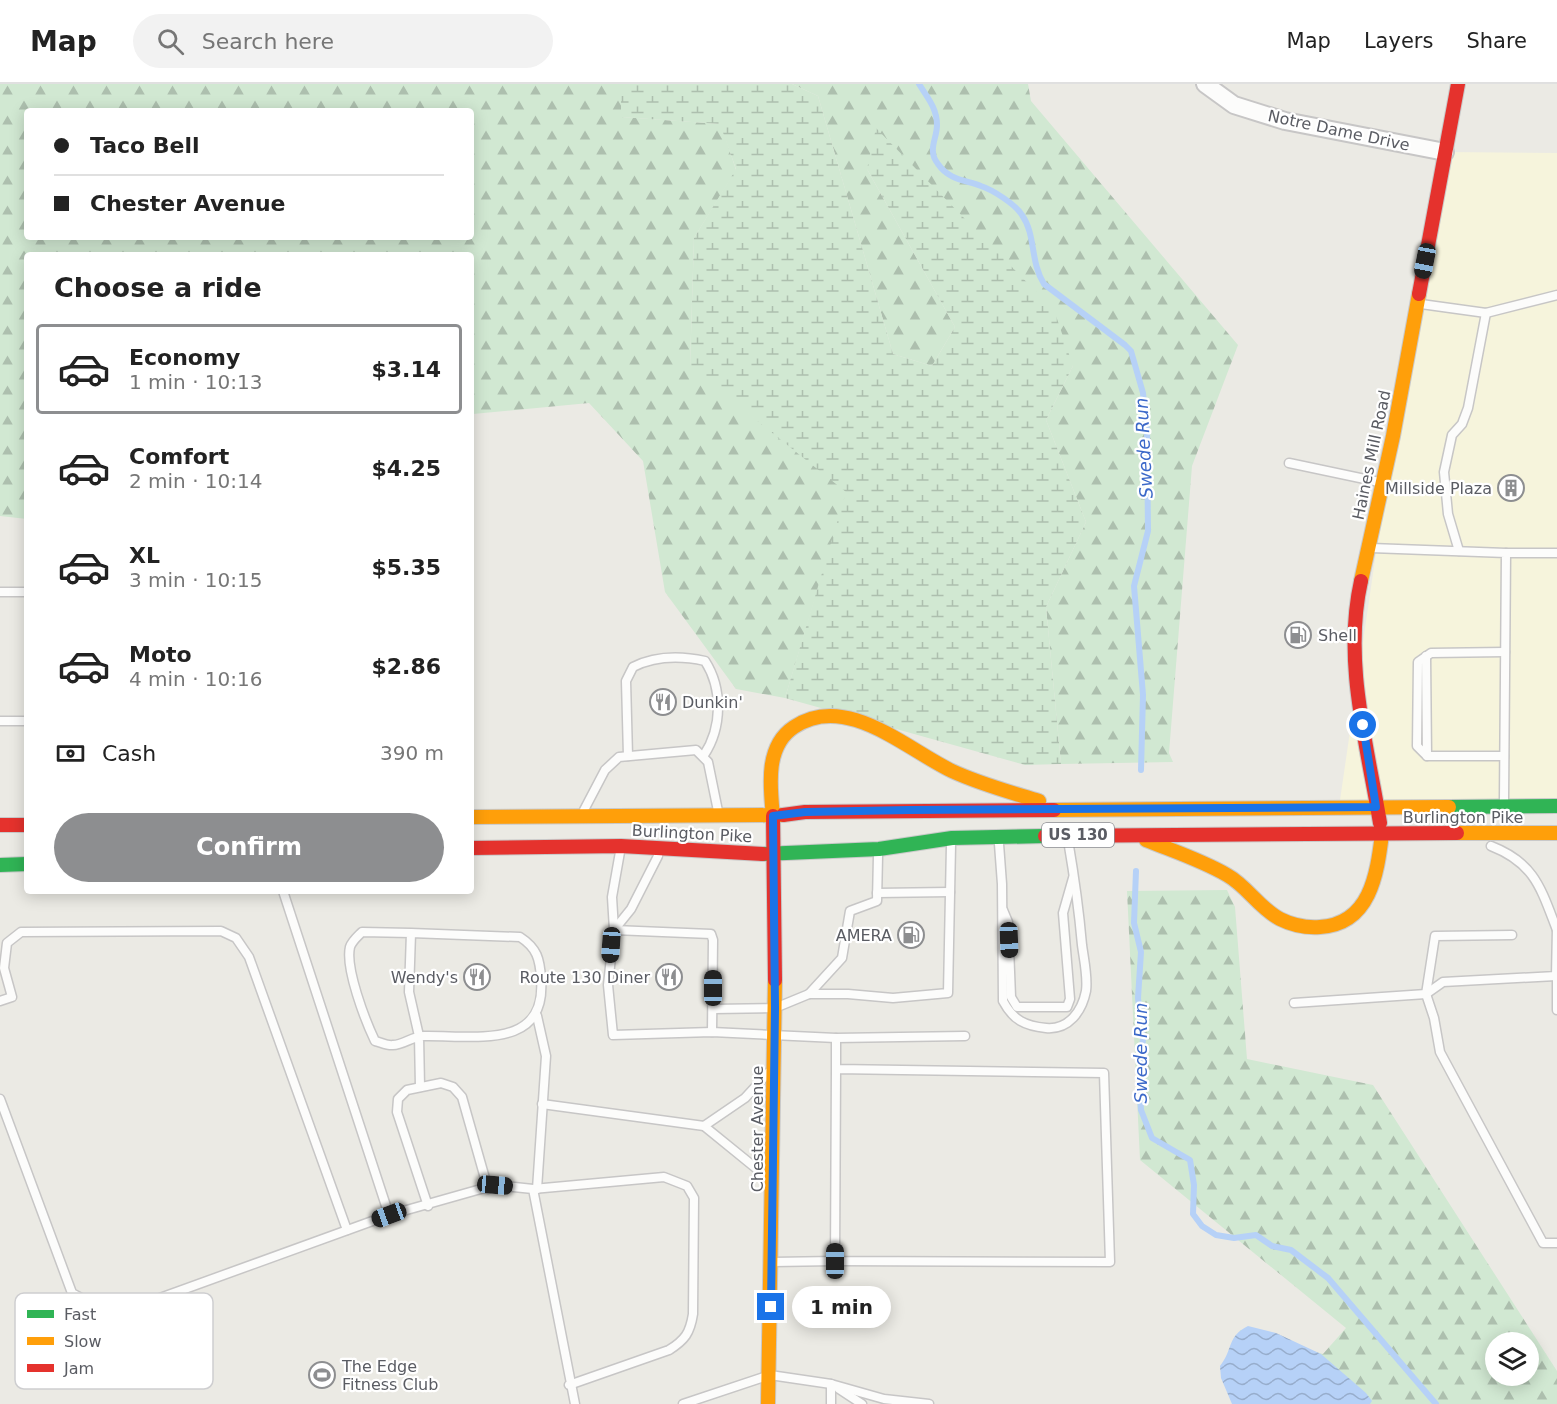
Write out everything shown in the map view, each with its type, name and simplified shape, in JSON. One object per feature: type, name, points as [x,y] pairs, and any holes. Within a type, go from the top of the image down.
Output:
[{"type":"main road","name":"Haines Mill Road","points":[[1382,834],[1353,663],[1356,602],[1383,483],[1458,84]]},
{"type":"main road","name":"Chester Avenue","points":[[768,1404],[775,1008],[775,855],[770,783],[772,756],[796,723],[813,715],[851,720],[875,729],[952,771],[1063,810]]},
{"type":"main road","name":"Burlington Pike","points":[[474,818],[718,814],[773,816],[817,812],[1557,806]]},
{"type":"main road","points":[[0,825],[24,825]]},
{"type":"main road","name":"Burlington Pike","points":[[474,848],[621,846],[775,855],[838,849],[879,849],[952,838],[1133,834],[1557,833]]},
{"type":"main road","points":[[1133,834],[1215,869],[1239,883],[1278,917],[1293,925],[1317,929],[1334,926],[1351,917],[1365,903],[1377,865],[1382,834]]},
{"type":"main road","points":[[0,865],[24,864]]},
{"type":"street","name":"Notre Dame Drive","points":[[1205,84],[1234,105],[1285,121],[1446,152]]},
{"type":"lane","points":[[1417,304],[1486,313],[1557,295]]},
{"type":"lane","points":[[1459,551],[1448,514],[1444,472],[1452,435],[1462,424],[1468,408],[1486,313]]},
{"type":"lane","points":[[1289,463],[1383,483]]},
{"type":"lane","points":[[1368,548],[1557,553]]},
{"type":"lane","points":[[1504,807],[1506,553]]},
{"type":"lane","points":[[0,592],[24,592]]},
{"type":"lane","points":[[1504,756],[1427,756],[1418,746],[1418,662],[1431,653],[1505,652]]},
{"type":"lane","points":[[624,757],[626,681],[633,667],[645,661],[686,657],[705,661],[713,674],[716,687],[717,723],[711,745],[704,755]]},
{"type":"lane","points":[[0,721],[24,721]]},
{"type":"lane","points":[[581,816],[605,770],[624,757],[696,750],[704,755],[708,762],[718,814]]},
{"type":"lane","points":[[1459,834],[1501,850],[1538,879],[1557,929],[1557,1010]]},
{"type":"lane","points":[[998,837],[1002,907],[1003,1001],[1010,1014],[1025,1025],[1050,1028],[1068,1023],[1077,1014],[1086,990],[1074,873],[1067,836]]},
{"type":"lane","points":[[713,1009],[775,1008],[809,994],[848,994],[893,998],[948,993],[952,838]]},
{"type":"lane","points":[[621,846],[612,897],[614,930],[608,985],[613,1035],[712,1032],[836,1038],[964,1036]]},
{"type":"lane","points":[[614,930],[631,909],[662,848]]},
{"type":"lane","points":[[809,994],[842,958],[850,911],[877,901],[879,849]]},
{"type":"lane","points":[[1002,907],[1008,922],[1011,997],[1017,1007],[1066,1007],[1070,999],[1063,913],[1074,873]]},
{"type":"lane","points":[[877,893],[950,892]]},
{"type":"lane","points":[[284,894],[389,1215]]},
{"type":"lane","points":[[614,930],[711,934],[713,940],[712,1032]]},
{"type":"lane","points":[[0,1001],[12,997],[4,968],[7,944],[21,932],[221,931],[236,938],[249,957],[347,1230]]},
{"type":"lane","points":[[537,1016],[519,1032],[419,1036],[393,1046],[375,1041],[368,1027],[348,959],[351,943],[362,932],[520,937],[534,946],[540,963],[543,994],[537,1016],[546,1056],[535,1189],[569,1385],[575,1404]]},
{"type":"lane","points":[[411,933],[409,992],[419,1036],[420,1087]]},
{"type":"lane","points":[[1512,935],[1435,936],[1433,961],[1426,994],[1434,1018],[1440,1052],[1543,1243],[1557,1243]]},
{"type":"lane","points":[[1294,1003],[1426,994],[1443,982],[1556,976]]},
{"type":"lane","points":[[835,1261],[836,1038]]},
{"type":"lane","points":[[704,1126],[745,1098],[774,1067]]},
{"type":"lane","points":[[772,1262],[1110,1262],[1104,1074],[836,1069]]},
{"type":"lane","points":[[428,1206],[397,1112],[398,1099],[407,1090],[441,1083],[453,1087],[462,1097],[488,1188]]},
{"type":"lane","points":[[0,1099],[72,1293]]},
{"type":"lane","points":[[542,1104],[704,1126],[773,1182]]},
{"type":"lane","points":[[174,1293],[389,1215],[428,1206],[495,1185],[535,1189],[664,1177],[687,1186],[694,1198],[690,1332],[682,1342],[669,1350],[569,1385]]},
{"type":"lane","points":[[683,1404],[770,1375],[831,1384],[884,1399],[929,1404]]},
{"type":"lane","points":[[831,1384],[831,1404]]},
{"type":"lane","points":[[831,1384],[862,1404]]},
{"type":"shaded area","points":[[1445,152],[1557,153],[1557,806],[1339,807],[1393,436]]},
{"type":"green space","points":[[0,84],[621,84],[622,117],[721,124],[736,170],[694,238],[690,366],[847,492],[785,698],[736,689],[665,592],[643,461],[589,403],[474,414],[474,252],[24,252],[24,519],[0,516]]},
{"type":"green space","points":[[621,84],[792,84],[818,96],[893,354],[932,366],[955,327],[867,169],[876,128],[1054,310],[1073,366],[1046,420],[1086,522],[1046,607],[1061,764],[1025,765],[785,698],[846,492],[690,367],[694,238],[736,169],[720,124],[621,117]]},
{"type":"green space","points":[[792,84],[1028,84],[1031,101],[1238,345],[1192,466],[1169,753],[1173,762],[1061,764],[1046,607],[1086,522],[1046,420],[1073,366],[867,169],[955,327],[932,366],[893,354],[818,96]]},
{"type":"green space","points":[[1227,890],[1235,907],[1247,1059],[1373,1085],[1532,1332],[1485,1332],[1485,1386],[1539,1386],[1539,1343],[1557,1371],[1557,1404],[1236,1404],[1240,1330],[1323,1354],[1346,1328],[1140,1160],[1127,891]]},
{"type":"water","points":[[1248,1326],[1276,1333],[1321,1354],[1366,1393],[1372,1401],[1370,1404],[1232,1404],[1221,1378],[1220,1366],[1233,1339]]},
{"type":"waterway","name":"Swede Run","points":[[919,84],[935,113],[937,130],[933,154],[938,164],[952,176],[986,188],[1014,206],[1026,223],[1037,267],[1044,284],[1131,351],[1143,393],[1147,430],[1148,531],[1134,586],[1143,695],[1141,770]]},
{"type":"waterway","name":"Swede Run","points":[[1136,871],[1134,923],[1141,952],[1138,998],[1143,1039],[1139,1080],[1141,1110],[1152,1138],[1190,1160],[1194,1185],[1193,1214],[1202,1226],[1216,1235],[1234,1238],[1256,1235],[1272,1246],[1291,1250],[1328,1278],[1436,1404]]},
{"type":"traffic: fast","points":[[1449,807],[1557,806]]},
{"type":"traffic: fast","points":[[763,854],[879,849],[952,838],[1045,836]]},
{"type":"traffic: fast","points":[[0,865],[24,864]]},
{"type":"traffic: slow","points":[[1361,581],[1393,436],[1419,294]]},
{"type":"traffic: slow","points":[[773,816],[771,780],[778,745],[794,727],[814,718],[834,716],[855,720],[875,728],[963,776],[1039,801]]},
{"type":"traffic: slow","points":[[1054,810],[1449,807]]},
{"type":"traffic: slow","points":[[474,817],[783,815]]},
{"type":"traffic: slow","points":[[1457,833],[1557,833]]},
{"type":"traffic: slow","points":[[1146,840],[1197,860],[1227,875],[1280,919],[1299,926],[1320,927],[1337,924],[1350,917],[1360,907],[1373,881],[1382,834]]},
{"type":"traffic: slow","points":[[768,1404],[775,980]]},
{"type":"traffic: jam","points":[[1419,294],[1458,84]]},
{"type":"traffic: jam","points":[[1361,581],[1356,611],[1356,672],[1380,823]]},
{"type":"traffic: jam","points":[[783,815],[805,812],[1054,810]]},
{"type":"traffic: jam","points":[[773,816],[775,980]]},
{"type":"traffic: jam","points":[[0,825],[24,825]]},
{"type":"traffic: jam","points":[[1045,836],[1457,833]]},
{"type":"traffic: jam","points":[[474,848],[621,846],[763,854]]},
{"type":"place","name":"Millside Plaza","points":[[1511,488]]},
{"type":"place","name":"Shell","points":[[1298,635]]},
{"type":"place","name":"Dunkin'","points":[[663,702]]},
{"type":"place","name":"AMERA","points":[[911,935]]},
{"type":"place","name":"Wendy's","points":[[477,977]]},
{"type":"place","name":"Route 130 Diner","points":[[669,977]]},
{"type":"place","name":"The Edge Fitness Club","points":[[322,1375]]},
{"type":"route","points":[[771,1307],[775,1008],[773,816],[805,812],[909,810],[1376,807],[1363,725]]}]
